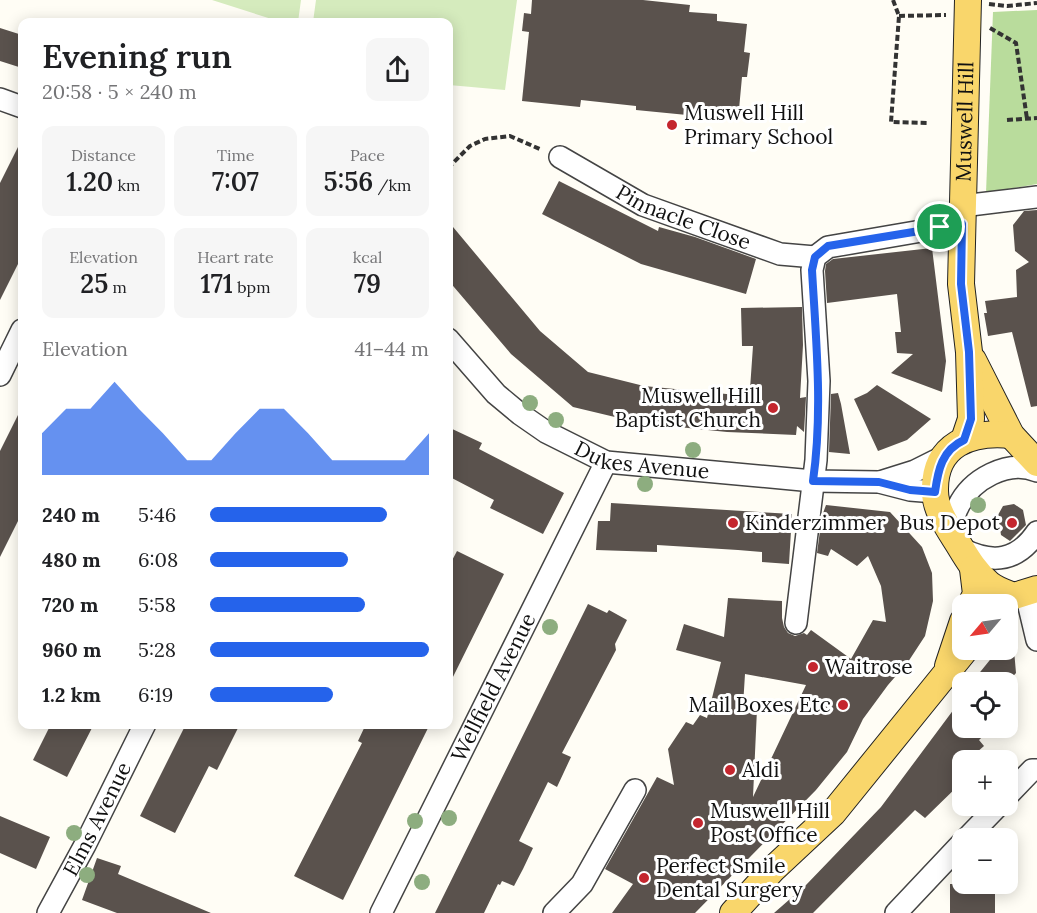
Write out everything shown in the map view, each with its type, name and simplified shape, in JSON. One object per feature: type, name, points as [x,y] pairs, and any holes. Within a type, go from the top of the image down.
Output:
[{"type":"main road","name":"Muswell Hill","points":[[964,440],[971,419],[969,352],[961,284],[967,5]]},
{"type":"main road","name":"Muswell Hill","points":[[969,352],[1011,435],[1037,463]]},
{"type":"main road","points":[[1011,435],[989,433],[957,443],[943,457],[937,473],[935,492],[941,514],[962,549],[991,586],[1021,596]]},
{"type":"main road","points":[[962,549],[976,594]]},
{"type":"main road","points":[[946,672],[952,654]]},
{"type":"main road","points":[[733,913],[772,870],[833,813],[916,713],[956,660]]},
{"type":"street","points":[[0,99],[18,105]]},
{"type":"street","name":"Pinnacle Close","points":[[560,158],[643,206],[813,264]]},
{"type":"street","points":[[796,623],[816,460],[819,381],[813,264],[828,246],[1037,197]]},
{"type":"street","points":[[0,375],[18,338]]},
{"type":"street","name":"Dukes Avenue","points":[[453,345],[496,394],[520,414],[546,432],[606,462],[813,481],[879,482],[910,490],[935,492]]},
{"type":"street","name":"Dukes Avenue","points":[[879,482],[915,471],[943,457]]},
{"type":"street","name":"Wellfield Avenue","points":[[381,913],[606,462]]},
{"type":"street","points":[[1037,471],[1010,467],[991,474],[971,488],[958,506],[962,549],[988,559],[1006,557],[1020,550],[1037,532]]},
{"type":"street","points":[[1021,596],[1037,640]]},
{"type":"street","name":"Elms Avenue","points":[[48,913],[85,845],[143,729]]},
{"type":"street","points":[[1018,785],[1032,770],[1037,770]]},
{"type":"street","points":[[554,913],[582,884],[635,790]]},
{"type":"street","points":[[977,828],[988,816]]},
{"type":"street","points":[[896,913],[952,854]]},
{"type":"path","points":[[892,0],[898,16],[891,122],[929,123]]},
{"type":"path","points":[[898,16],[967,5],[1007,6],[1037,3]]},
{"type":"path","points":[[967,5],[1016,43],[1027,119]]},
{"type":"path","points":[[1006,120],[1037,118]]},
{"type":"path","points":[[453,163],[470,146],[485,139],[510,136],[560,158]]},
{"type":"green space","points":[[212,0],[301,0],[299,18],[268,18]]},
{"type":"green space","points":[[316,0],[517,0],[505,90],[453,85],[453,18],[314,18]]},
{"type":"green space","points":[[1037,10],[1037,184],[986,193],[993,12]]},
{"type":"building","points":[[532,0],[643,0],[690,5],[689,12],[717,14],[717,21],[747,24],[744,52],[750,53],[747,77],[742,77],[738,120],[636,110],[636,106],[581,100],[580,107],[522,101],[529,32],[522,31],[524,13],[531,14]]},
{"type":"building","points":[[0,28],[18,34],[18,67],[0,61]]},
{"type":"building","points":[[18,147],[18,264],[0,300],[0,183]]},
{"type":"building","points":[[559,181],[658,231],[659,227],[695,237],[756,259],[746,294],[641,264],[542,214]]},
{"type":"building","points":[[1037,210],[1037,406],[1031,407],[1012,332],[988,336],[984,313],[987,313],[985,301],[1017,297],[1016,270],[1029,262],[1015,251],[1013,225],[1024,211]]},
{"type":"building","points":[[453,227],[540,331],[588,372],[644,386],[747,396],[747,389],[750,389],[753,346],[742,346],[741,308],[802,307],[803,345],[800,398],[806,397],[804,432],[797,426],[796,435],[727,432],[640,423],[573,407],[511,354],[453,286]]},
{"type":"building","points":[[932,248],[946,361],[942,392],[891,373],[913,354],[897,353],[895,332],[901,332],[897,294],[827,303],[825,271],[826,264],[833,259]]},
{"type":"building","points":[[877,385],[931,419],[907,440],[878,451],[854,399]]},
{"type":"building","points":[[838,393],[850,454],[829,452],[831,394]]},
{"type":"building","points":[[18,415],[18,521],[0,557],[0,451]]},
{"type":"building","points":[[453,429],[482,443],[479,449],[564,493],[543,534],[490,508],[494,500],[453,479]]},
{"type":"building","points":[[611,503],[792,514],[789,564],[762,562],[762,552],[738,550],[657,545],[657,552],[596,550],[598,521],[610,521]]},
{"type":"building","name":"Bus Depot","points":[[1014,504],[1023,510],[1026,525],[1010,541],[1001,535],[998,515],[1003,506]]},
{"type":"building","points":[[826,505],[890,512],[922,547],[932,573],[933,601],[925,636],[908,662],[863,719],[847,752],[816,790],[695,913],[612,913],[633,884],[605,869],[657,777],[674,785],[668,749],[686,722],[693,725],[700,715],[707,718],[721,662],[676,650],[684,624],[724,637],[728,598],[782,601],[782,618],[788,633],[795,636],[804,633],[807,635],[811,630],[851,659],[873,620],[886,622],[881,586],[868,556],[857,566],[831,549],[828,556],[817,553],[822,516]],"holes":[[[745,674],[806,685],[753,797],[757,709],[743,706]]]},
{"type":"building","points":[[457,551],[504,574],[453,677],[453,559]]},
{"type":"building","points":[[588,604],[607,613],[609,610],[627,620],[615,644],[616,650],[562,753],[571,757],[557,787],[548,782],[519,841],[533,848],[523,869],[514,886],[502,881],[500,885],[498,884],[484,913],[435,913]]},
{"type":"building","points":[[990,660],[1015,660],[1016,672],[980,672]]},
{"type":"building","points":[[952,712],[952,738],[981,738],[979,740],[984,746],[979,750],[952,750],[952,792],[925,818],[915,810],[813,913],[774,913],[806,885],[881,807]]},
{"type":"building","points":[[48,729],[91,729],[67,777],[33,760]]},
{"type":"building","points":[[184,729],[238,729],[217,770],[209,766],[175,833],[140,816]]},
{"type":"building","points":[[364,729],[428,729],[343,900],[294,876],[362,743],[358,741]]},
{"type":"building","points":[[0,816],[50,837],[36,869],[0,853]]},
{"type":"building","points":[[97,858],[121,866],[118,874],[211,913],[117,913],[82,900]]},
{"type":"building","points":[[950,884],[952,884],[952,894],[995,894],[995,913],[950,913]]},
{"type":"place","name":"Muswell Hill Primary School","points":[[672,125]]},
{"type":"place","name":"Muswell Hill Baptist Church","points":[[773,408]]},
{"type":"place","name":"Kinderzimmer","points":[[733,523]]},
{"type":"place","name":"Bus Depot","points":[[1012,523]]},
{"type":"place","name":"Waitrose","points":[[813,667]]},
{"type":"place","name":"Mail Boxes Etc","points":[[843,705]]},
{"type":"place","name":"Aldi","points":[[730,770]]},
{"type":"place","name":"Muswell Hill Post Office","points":[[698,823]]},
{"type":"place","name":"Perfect Smile Dental Surgery","points":[[644,878]]},
{"type":"route","points":[[962,224],[961,284],[969,352],[971,419],[964,440],[957,443],[943,457],[937,473],[935,492],[910,490],[879,482],[813,481],[819,381],[812,270],[815,257],[828,246],[940,227],[962,224]]}]
